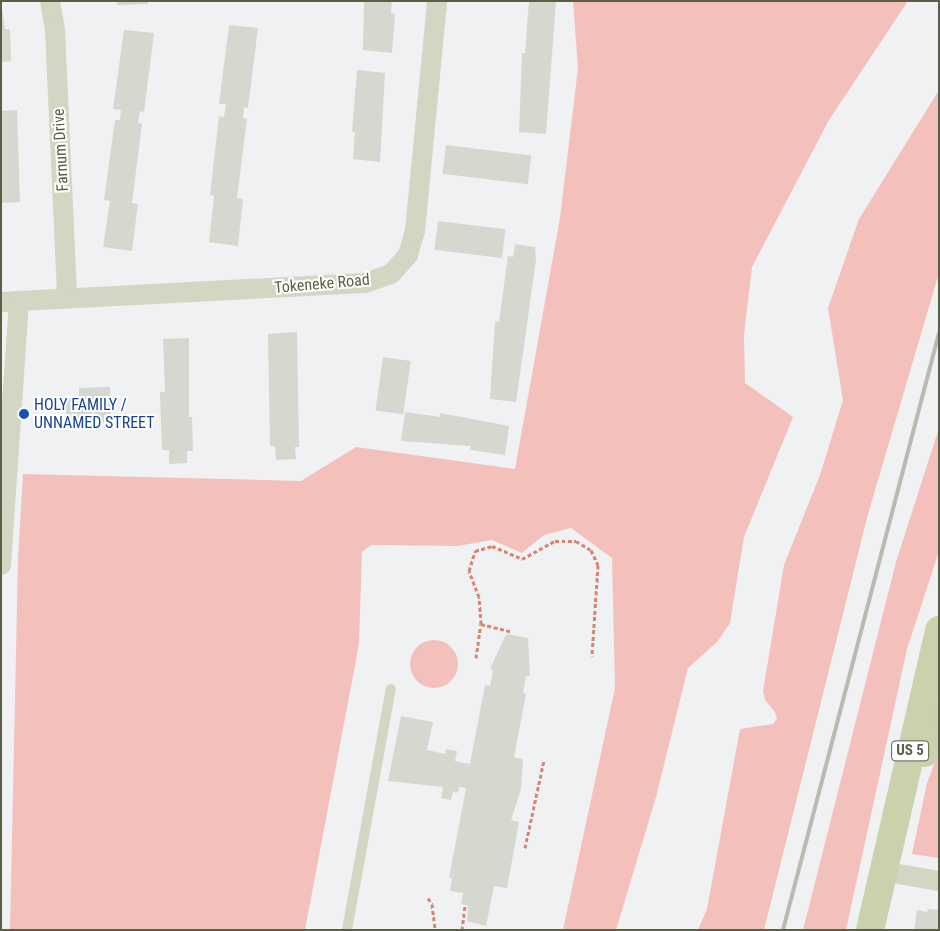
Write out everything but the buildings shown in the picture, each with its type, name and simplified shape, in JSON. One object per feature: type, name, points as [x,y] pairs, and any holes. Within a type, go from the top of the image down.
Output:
[{"type":"main road","name":"US 5","points":[[870,930],[881,871],[939,630]]},
{"type":"main road","name":"US 5","points":[[881,871],[939,713]]},
{"type":"street","name":"Farnum Drive","points":[[50,1],[55,30],[67,300]]},
{"type":"street","name":"Tokeneke Road","points":[[10,302],[365,283],[383,278],[397,269],[412,244],[417,218],[437,1]]},
{"type":"street","points":[[1,565],[10,302]]},
{"type":"street","points":[[881,871],[939,881]]},
{"type":"lane","points":[[347,930],[391,689]]},
{"type":"path","points":[[476,658],[481,624],[479,597],[469,571],[475,551],[492,546],[522,559],[555,541],[576,541],[591,550],[598,565],[592,656]]},
{"type":"path","points":[[481,624],[510,631]]},
{"type":"path","points":[[524,848],[544,760]]},
{"type":"path","points":[[428,898],[432,904],[435,930]]},
{"type":"path","points":[[462,930],[465,905]]},
{"type":"shaded area","points":[[573,1],[908,1],[829,120],[752,267],[744,335],[745,383],[793,417],[744,537],[730,623],[718,641],[688,668],[656,797],[616,930],[563,930],[615,688],[612,558],[571,528],[544,535],[522,553],[492,540],[457,546],[371,545],[362,552],[359,644],[305,930],[10,930],[18,560],[23,474],[301,481],[356,447],[515,469],[560,218],[578,68]]},
{"type":"shaded area","points":[[939,90],[939,273],[868,514],[764,930],[698,930],[707,909],[740,729],[773,724],[777,719],[775,712],[765,700],[763,691],[784,565],[820,475],[843,400],[828,308],[859,219]]},
{"type":"shaded area","points":[[939,428],[939,551],[907,649],[846,930],[803,930],[896,562]]},
{"type":"shaded area","points":[[434,640],[443,642],[451,647],[456,655],[458,664],[456,673],[451,681],[443,686],[434,688],[425,686],[417,681],[412,673],[410,664],[412,655],[417,647],[425,642]]},
{"type":"shaded area","points":[[939,751],[939,858],[912,854],[927,783]]},
{"type":"railway","points":[[783,930],[939,333]]},
{"type":"place","name":"HOLY FAMILY / UNNAMED STREET","points":[[24,414]]}]
